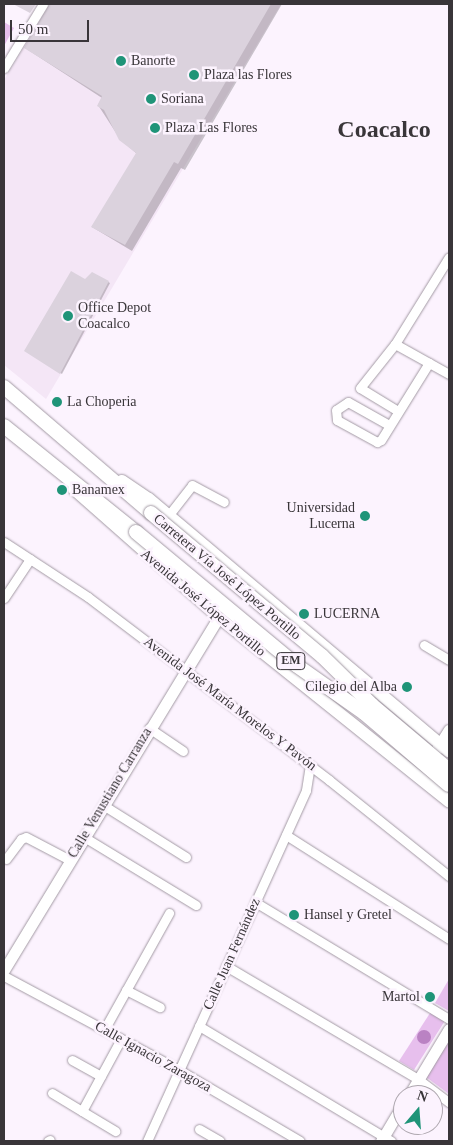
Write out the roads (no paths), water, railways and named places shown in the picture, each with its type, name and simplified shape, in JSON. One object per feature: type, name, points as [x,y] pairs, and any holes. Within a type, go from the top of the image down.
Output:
[{"type":"main road","name":"Carretera Vía José López Portillo","points":[[4,387],[322,656],[372,705],[449,770]]},
{"type":"main road","name":"Carretera Vía José López Portillo","points":[[4,426],[136,532],[296,665],[364,713],[449,785]]},
{"type":"main road","points":[[72,444],[168,516],[445,749]]},
{"type":"main road","name":"Avenida José López Portillo","points":[[36,452],[108,521],[219,617],[417,773],[449,801]]},
{"type":"street","points":[[4,68],[42,4]]},
{"type":"street","points":[[352,403],[360,388],[395,344],[449,257]]},
{"type":"street","points":[[395,344],[449,374]]},
{"type":"street","points":[[390,424],[352,403],[339,405],[335,416],[374,442],[381,440],[430,363]]},
{"type":"street","points":[[360,388],[398,411]]},
{"type":"street","points":[[168,516],[192,485],[224,502]]},
{"type":"street","name":"Avenida José María Morelos Y Pavón","points":[[4,542],[88,596],[310,765],[449,876]]},
{"type":"street","points":[[4,598],[30,559]]},
{"type":"street","name":"Calle Venustiano Carranza","points":[[4,970],[184,669],[219,617]]},
{"type":"street","points":[[424,645],[449,660]]},
{"type":"street","points":[[149,728],[183,751]]},
{"type":"street","points":[[417,773],[445,749],[449,730]]},
{"type":"street","name":"Calle Juan Fernández","points":[[147,1141],[306,790],[310,765]]},
{"type":"street","points":[[434,788],[449,765]]},
{"type":"street","points":[[103,805],[186,857]]},
{"type":"street","points":[[286,835],[449,939]]},
{"type":"street","points":[[6,859],[21,839],[26,837],[70,860]]},
{"type":"street","points":[[84,837],[196,905]]},
{"type":"street","points":[[255,902],[449,1019]]},
{"type":"street","points":[[104,1030],[169,913]]},
{"type":"street","points":[[226,966],[418,1079],[449,1102]]},
{"type":"street","name":"Calle Ignacio Zaragoza","points":[[4,976],[179,1070],[300,1141]]},
{"type":"street","points":[[126,990],[160,1007]]},
{"type":"street","points":[[199,1026],[385,1140],[393,1124]]},
{"type":"street","points":[[415,1085],[449,1029]]},
{"type":"street","points":[[82,1111],[121,1039]]},
{"type":"street","points":[[72,1060],[101,1076]]},
{"type":"street","points":[[52,1093],[114,1131]]},
{"type":"street","points":[[199,1130],[220,1141]]},
{"type":"place","name":"Banorte","points":[[121,61]]},
{"type":"place","name":"Plaza las Flores","points":[[194,75]]},
{"type":"place","name":"Soriana","points":[[151,99]]},
{"type":"place","name":"Plaza Las Flores","points":[[155,128]]},
{"type":"place","name":"Office Depot Coacalco","points":[[68,316]]},
{"type":"place","name":"La Choperia","points":[[57,402]]},
{"type":"place","name":"Banamex","points":[[62,490]]},
{"type":"place","name":"Universidad Lucerna","points":[[365,516]]},
{"type":"place","name":"LUCERNA","points":[[304,614]]},
{"type":"place","name":"Cilegio del Alba","points":[[407,687]]},
{"type":"place","name":"Hansel y Gretel","points":[[294,915]]},
{"type":"place","name":"Martol","points":[[430,997]]},
{"type":"district","name":"Coacalco","points":[[384,130]]}]
